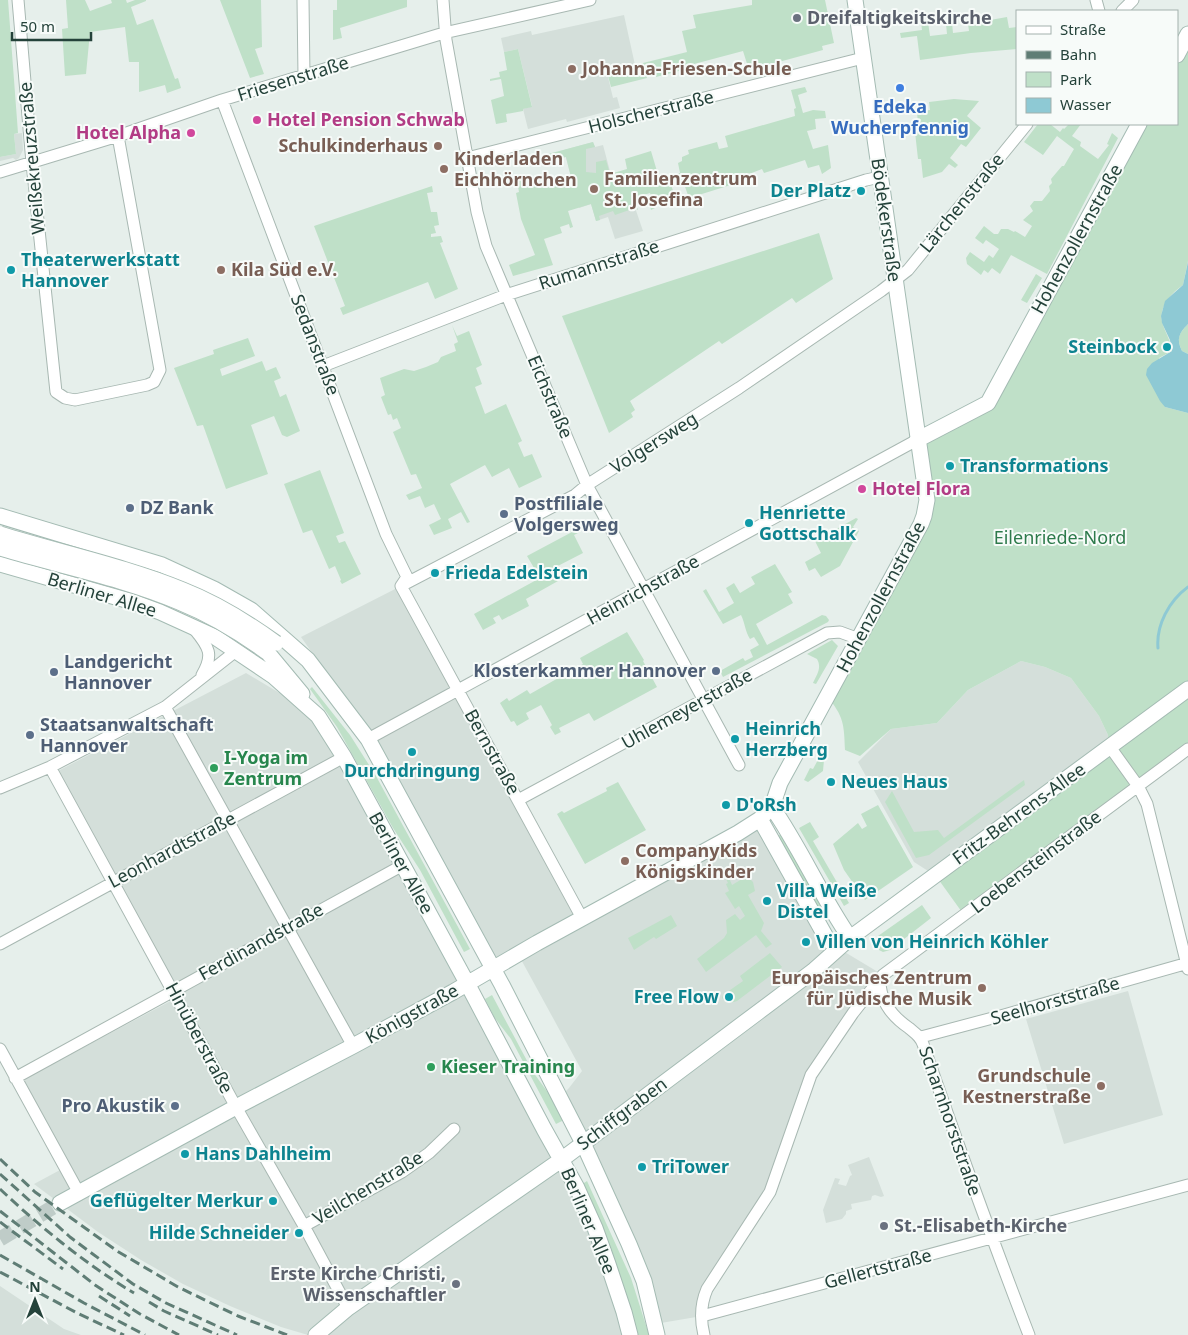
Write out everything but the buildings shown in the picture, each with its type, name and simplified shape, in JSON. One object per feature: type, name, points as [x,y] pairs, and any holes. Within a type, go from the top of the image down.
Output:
[{"type":"main road","name":"Bödekerstraße","points":[[856,0],[918,440]]},
{"type":"main road","points":[[1178,53],[1188,34]]},
{"type":"main road","name":"Hohenzollernstraße","points":[[772,807],[780,783],[924,516],[926,500],[918,440],[988,403],[1138,125]]},
{"type":"main road","points":[[0,542],[3,517]]},
{"type":"main road","name":"Berliner Allee","points":[[3,517],[91,542],[162,566],[214,589],[250,610],[308,660],[368,739],[493,968],[583,1143],[629,1244],[644,1281],[658,1335]]},
{"type":"main road","points":[[0,534],[114,566],[184,590],[229,612],[253,626],[272,648],[318,716]]},
{"type":"main road","name":"Berliner Allee","points":[[0,556],[10,545],[23,536],[36,534],[91,542]]},
{"type":"main road","points":[[0,548],[140,588],[179,602],[272,648],[343,707]]},
{"type":"main road","name":"Berliner Allee","points":[[0,564],[133,602],[193,626],[215,637],[273,676],[318,716],[344,757],[468,983],[577,1188],[595,1228],[630,1335]]},
{"type":"main road","name":"Fritz-Behrens-Allee","points":[[850,938],[1188,689]]},
{"type":"main road","points":[[838,948],[827,939],[760,819],[772,807],[790,833],[836,918],[850,938]]},
{"type":"main road","name":"Königstraße","points":[[60,1203],[468,983],[582,918],[738,834],[760,819]]},
{"type":"main road","name":"Schiffgraben","points":[[316,1335],[348,1308],[562,1160],[813,970],[850,938]]},
{"type":"street","name":"Weißekreuzstraße","points":[[18,0],[32,163],[56,392],[65,398],[75,400],[147,386],[154,382],[160,370],[118,136]]},
{"type":"street","points":[[303,0],[304,76]]},
{"type":"street","name":"Eichstraße","points":[[444,0],[444,33],[477,212],[486,246],[588,484],[702,700],[739,765]]},
{"type":"street","name":"Friesenstraße","points":[[0,172],[118,136],[222,100],[444,33],[590,0]]},
{"type":"street","points":[[1123,10],[1133,0]]},
{"type":"street","name":"Holscherstraße","points":[[467,158],[864,58]]},
{"type":"street","name":"Sedanstraße","points":[[222,100],[386,534],[407,577],[401,586]]},
{"type":"street","name":"Lärchenstraße","points":[[894,280],[908,270],[1026,125]]},
{"type":"street","name":"Rumannstraße","points":[[322,366],[506,295],[880,177]]},
{"type":"street","name":"Volgersweg","points":[[401,586],[575,495],[588,484],[739,388],[894,280]]},
{"type":"street","name":"Heinrichstraße","points":[[368,739],[918,440]]},
{"type":"street","name":"Bernstraße","points":[[401,586],[582,918]]},
{"type":"street","points":[[193,626],[205,641],[210,655],[208,666],[196,683]]},
{"type":"street","name":"Uhlemeyerstraße","points":[[518,800],[826,633],[840,632],[859,639]]},
{"type":"street","points":[[0,788],[50,767],[165,707],[236,651]]},
{"type":"street","points":[[165,707],[353,1046]]},
{"type":"street","points":[[1110,747],[1138,786],[1146,804],[1188,965]]},
{"type":"street","name":"Loebensteinstraße","points":[[702,1316],[707,1288],[770,1192],[811,1075],[853,1013],[882,978],[1188,749]]},
{"type":"street","name":"Leonhardtstraße","points":[[0,944],[344,757]]},
{"type":"street","name":"Hinüberstraße","points":[[50,767],[348,1308]]},
{"type":"street","name":"Ferdinandstraße","points":[[15,1078],[402,865]]},
{"type":"street","name":"Seelhorststraße","points":[[921,1037],[1188,965]]},
{"type":"street","name":"Scharnhorststraße","points":[[882,978],[880,991],[892,1012],[900,1021],[921,1037],[992,1238],[1029,1335]]},
{"type":"street","points":[[0,1049],[79,1193]]},
{"type":"street","name":"Veilchenstraße","points":[[304,1226],[402,1172],[429,1153],[454,1129]]},
{"type":"street","name":"Gellertstraße","points":[[702,1316],[1188,1185]]},
{"type":"street","points":[[702,1316],[704,1335]]},
{"type":"shaded area","name":"Johanna-Friesen-Schule","points":[[624,15],[635,65],[607,73],[613,98],[617,97],[620,108],[567,122],[566,119],[528,129],[523,109],[532,106],[518,49],[504,52],[501,38],[531,31],[532,35]]},
{"type":"shaded area","points":[[22,133],[23,150],[19,158],[16,160],[13,158],[0,161],[0,157],[16,154],[14,134]]},
{"type":"shaded area","name":"Familienzentrum St. Josefina","points":[[593,142],[595,147],[603,145],[615,190],[628,187],[643,231],[615,239],[608,217],[596,221],[591,204],[579,208],[564,150]]},
{"type":"shaded area","points":[[401,586],[582,918],[760,819],[838,948],[883,975],[811,1075],[770,1192],[707,1289],[702,1316],[655,1324],[560,1097],[582,1071],[518,954],[493,968],[335,685],[301,637]]},
{"type":"shaded area","points":[[1021,661],[1045,667],[1071,678],[1099,716],[1108,735],[1110,747],[936,876],[914,862],[858,762],[891,729],[937,723],[968,690]]},
{"type":"shaded area","points":[[246,673],[318,716],[577,1188],[630,1335],[308,1335],[281,1327],[183,1284],[98,1232],[34,1184],[60,1170],[13,1085],[180,996],[58,771]]},
{"type":"shaded area","name":"Grundschule Kestnerstraße","points":[[1128,991],[1163,1115],[1064,1144],[1026,1019]]},
{"type":"shaded area","points":[[869,1157],[884,1196],[875,1195],[872,1196],[871,1200],[851,1204],[852,1209],[846,1211],[842,1219],[826,1223],[823,1210],[835,1178],[840,1179],[838,1184],[846,1186],[852,1175],[848,1165]]},
{"type":"shaded area","points":[[0,1286],[64,1329],[81,1335],[0,1335]]},
{"type":"green space","points":[[0,0],[8,0],[18,133],[14,134],[16,154],[0,157]]},
{"type":"green space","points":[[66,0],[85,0],[90,11],[112,3],[111,0],[126,0],[127,3],[135,0],[146,0],[131,7],[137,25],[153,19],[175,79],[178,78],[181,88],[167,93],[165,85],[139,92],[139,62],[129,62],[125,27],[90,32],[86,74],[65,76],[62,29],[68,28]]},
{"type":"green space","points":[[220,0],[261,0],[262,47],[255,49],[264,74],[250,78]]},
{"type":"green space","points":[[337,0],[407,0],[407,7],[340,28],[342,38],[333,40],[333,10],[337,10]]},
{"type":"green space","points":[[752,0],[825,0],[834,43],[822,46],[823,50],[749,70],[743,51],[679,68],[679,71],[656,77],[654,69],[645,71],[647,78],[611,87],[607,72],[687,52],[682,31],[696,28],[693,15],[752,5]]},
{"type":"green space","points":[[1007,17],[1009,28],[1016,27],[1016,49],[920,60],[917,36],[901,38],[900,33],[922,30],[921,22],[928,22],[930,36],[947,34],[946,24],[952,23],[953,33],[969,31],[968,24]]},
{"type":"green space","name":"Eilenriede-Nord","points":[[1188,34],[1188,261],[1183,285],[1169,297],[1163,308],[1163,325],[1172,351],[1159,358],[1165,407],[1188,413],[1188,749],[964,915],[936,876],[1109,747],[1108,735],[1099,716],[1071,678],[1045,667],[1021,661],[968,690],[937,723],[891,729],[860,756],[845,750],[840,715],[827,696],[921,524],[917,440],[988,403],[1138,125],[1178,125],[1178,53]]},
{"type":"green space","points":[[518,49],[532,107],[523,109],[523,111],[506,114],[507,122],[496,124],[491,100],[504,96],[501,79],[490,81],[490,79],[500,77],[499,72],[507,70],[504,52]]},
{"type":"green space","points":[[805,87],[807,92],[798,95],[803,113],[813,110],[825,111],[826,118],[815,119],[816,129],[807,131],[813,149],[828,145],[831,168],[822,174],[819,165],[808,168],[805,160],[764,173],[762,169],[749,174],[750,179],[689,198],[683,181],[671,185],[676,199],[655,206],[651,210],[649,202],[653,201],[650,193],[634,198],[638,210],[635,208],[615,215],[613,211],[599,216],[600,220],[596,221],[591,204],[568,211],[573,227],[570,228],[569,224],[560,227],[562,233],[544,239],[553,265],[513,276],[509,265],[535,255],[521,219],[516,193],[519,192],[517,181],[534,180],[536,183],[554,178],[556,185],[572,181],[566,157],[550,161],[548,154],[593,142],[595,147],[586,149],[586,172],[596,173],[596,162],[606,160],[610,174],[627,169],[625,159],[651,151],[659,178],[680,173],[678,163],[682,161],[682,157],[689,154],[688,150],[717,142],[719,149],[728,147],[725,136],[795,116],[794,109],[796,108],[791,90]]},
{"type":"green space","points":[[954,99],[979,101],[967,116],[981,128],[966,147],[961,144],[950,158],[958,165],[955,168],[949,164],[942,172],[923,178],[921,159],[918,159],[915,132],[922,130],[921,124],[918,124],[917,112],[930,110],[929,102]]},
{"type":"green space","points":[[1037,125],[1051,125],[1060,132],[1068,125],[1080,125],[1072,136],[1081,142],[1080,146],[1098,159],[1109,145],[1107,144],[1112,133],[1118,138],[1047,274],[1011,255],[1000,274],[992,268],[988,273],[984,270],[981,275],[967,264],[966,258],[970,252],[984,262],[989,255],[993,258],[999,249],[986,240],[983,244],[975,238],[984,226],[994,234],[998,234],[1001,229],[1008,229],[1025,237],[1032,226],[1023,220],[1033,211],[1030,206],[1034,201],[1042,201],[1050,191],[1051,179],[1064,166],[1074,149],[1057,136],[1043,155],[1024,142]]},
{"type":"green space","points":[[432,186],[433,192],[427,193],[431,212],[437,212],[439,225],[434,226],[436,233],[431,234],[431,237],[441,236],[443,242],[440,243],[458,289],[435,299],[428,282],[343,315],[340,308],[345,306],[314,226]]},
{"type":"green space","points":[[819,233],[833,279],[796,303],[792,298],[722,344],[719,341],[630,401],[635,410],[631,413],[633,417],[609,433],[562,316]]},
{"type":"green space","points":[[1036,274],[1042,278],[1027,303],[1021,300]]},
{"type":"green space","points":[[1188,324],[1188,354],[1182,351],[1179,340],[1182,330]]},
{"type":"green space","points":[[452,325],[457,336],[469,331],[482,365],[476,368],[482,384],[475,387],[485,414],[506,404],[522,441],[518,443],[524,457],[532,454],[542,477],[519,488],[509,468],[492,477],[485,465],[450,484],[470,522],[467,523],[461,512],[448,519],[452,528],[434,535],[429,525],[441,519],[434,504],[425,508],[420,496],[409,500],[406,495],[422,488],[416,474],[411,475],[393,432],[401,428],[397,418],[393,420],[391,414],[388,415],[381,397],[385,395],[380,378],[404,369],[414,371],[426,367],[438,362],[441,357],[456,351],[454,344],[458,342]]},
{"type":"green space","points":[[248,338],[255,356],[220,369],[222,376],[262,361],[266,371],[276,367],[281,378],[274,381],[280,397],[286,394],[300,431],[287,437],[282,435],[274,416],[251,425],[268,474],[226,489],[203,425],[197,426],[174,368],[214,354],[213,350]]},
{"type":"green space","points":[[320,470],[344,533],[336,536],[339,543],[345,541],[361,574],[342,584],[335,566],[329,569],[312,530],[303,533],[284,484]]},
{"type":"green space","points":[[856,518],[858,519],[853,527],[859,531],[840,566],[821,577],[815,568],[809,571],[805,562],[821,553],[815,541]]},
{"type":"green space","points":[[576,525],[580,532],[574,535],[583,553],[552,569],[558,581],[526,599],[529,606],[502,620],[499,615],[493,618],[496,623],[483,630],[474,614],[540,578],[527,556],[572,532],[571,528]]},
{"type":"green space","points":[[775,564],[792,592],[788,594],[793,603],[756,624],[767,645],[822,615],[826,616],[829,620],[723,677],[720,671],[743,658],[745,661],[753,657],[750,650],[759,645],[754,637],[750,639],[741,615],[723,624],[703,591],[706,589],[719,612],[734,603],[726,588],[734,583],[740,593],[755,584],[751,577]]},
{"type":"green space","points":[[627,632],[644,660],[657,687],[594,721],[589,713],[559,728],[561,732],[555,735],[550,727],[552,725],[541,705],[526,713],[529,719],[517,726],[514,721],[511,722],[500,703],[507,698],[509,701],[527,690],[530,694],[583,664],[580,658]]},
{"type":"green space","points":[[832,640],[838,646],[816,684],[813,683],[819,665],[817,659],[807,654]]},
{"type":"green space","points":[[312,687],[350,735],[376,776],[470,949],[464,952],[420,870],[393,828],[337,727],[310,689]]},
{"type":"green space","points":[[819,758],[824,760],[823,771],[808,782],[804,780],[810,768],[813,769]]},
{"type":"green space","points":[[1024,780],[1025,785],[929,855],[916,858],[885,802],[892,791],[914,832],[938,830],[944,838]]},
{"type":"green space","points":[[618,782],[646,830],[585,864],[557,814],[562,811],[564,813],[607,791],[606,788]]},
{"type":"green space","points":[[878,805],[913,867],[865,900],[844,870],[833,844],[858,823],[862,829],[867,826],[861,814]]},
{"type":"green space","points":[[810,822],[819,837],[813,841],[849,903],[844,906],[799,828]]},
{"type":"green space","points":[[781,834],[828,919],[824,921],[777,837]]},
{"type":"green space","points":[[747,876],[753,882],[755,891],[748,895],[764,923],[761,931],[772,944],[766,948],[756,935],[706,972],[697,959],[724,938],[727,933],[726,920],[735,914],[740,920],[745,916],[739,906],[735,909],[725,893],[729,891],[726,879],[729,878],[732,885]]},
{"type":"green space","points":[[922,905],[931,918],[890,950],[883,952],[877,949],[875,942],[878,936]]},
{"type":"green space","points":[[671,915],[677,926],[656,939],[654,937],[634,950],[628,938]]},
{"type":"green space","points":[[770,953],[782,967],[737,1001],[729,1002],[722,998],[723,995],[743,981],[740,976]]},
{"type":"green space","points":[[492,995],[533,1072],[549,1094],[564,1120],[556,1124],[511,1039],[494,1017],[485,999]]},
{"type":"green space","points":[[587,1181],[631,1278],[649,1335],[636,1335],[581,1185]]},
{"type":"water","points":[[1188,262],[1188,324],[1182,330],[1179,340],[1182,351],[1188,354],[1188,413],[1165,407],[1146,375],[1147,369],[1152,363],[1172,351],[1161,316],[1165,301],[1183,285]]},
{"type":"waterway","name":"Schiffgraben","points":[[1158,648],[1159,631],[1165,614],[1175,599],[1188,587]]},
{"type":"tunnel","points":[[0,1239],[60,1203]]},
{"type":"railway","points":[[0,1159],[35,1192],[117,1251],[178,1287],[238,1316],[287,1335]]},
{"type":"railway","points":[[0,1174],[70,1237],[133,1284],[166,1303],[237,1335]]},
{"type":"railway","points":[[0,1189],[64,1245],[99,1271],[134,1293]]},
{"type":"railway","points":[[0,1211],[95,1285],[140,1314],[179,1335]]},
{"type":"railway","points":[[0,1222],[63,1269]]},
{"type":"railway","points":[[0,1255],[145,1335]]},
{"type":"railway","points":[[0,1272],[79,1314],[124,1335]]},
{"type":"railway","points":[[99,1296],[130,1316]]},
{"type":"railway","points":[[149,1302],[164,1311],[218,1335]]},
{"type":"place","name":"Dreifaltigkeitskirche","points":[[797,18]]},
{"type":"place","name":"Johanna-Friesen-Schule","points":[[572,69]]},
{"type":"place","name":"Edeka Wucherpfennig","points":[[900,88]]},
{"type":"place","name":"Hotel Pension Schwab","points":[[257,120]]},
{"type":"place","name":"Hotel Alpha","points":[[191,133]]},
{"type":"place","name":"Schulkinderhaus","points":[[438,146]]},
{"type":"place","name":"Kinderladen Eichhörnchen","points":[[444,169]]},
{"type":"place","name":"Familienzentrum St. Josefina","points":[[594,189]]},
{"type":"place","name":"Der Platz","points":[[861,191]]},
{"type":"place","name":"Theaterwerkstatt Hannover","points":[[11,270]]},
{"type":"place","name":"Kila Süd e.V.","points":[[221,270]]},
{"type":"place","name":"Steinbock","points":[[1167,347]]},
{"type":"place","name":"Transformations","points":[[950,466]]},
{"type":"place","name":"Hotel Flora","points":[[862,489]]},
{"type":"place","name":"DZ Bank","points":[[130,508]]},
{"type":"place","name":"Postfiliale Volgersweg","points":[[504,514]]},
{"type":"place","name":"Henriette Gottschalk","points":[[749,523]]},
{"type":"place","name":"Frieda Edelstein","points":[[435,573]]},
{"type":"place","name":"Klosterkammer Hannover","points":[[716,671]]},
{"type":"place","name":"Landgericht Hannover","points":[[54,672]]},
{"type":"place","name":"Staatsanwaltschaft Hannover","points":[[30,735]]},
{"type":"place","name":"Heinrich Herzberg","points":[[735,739]]},
{"type":"place","name":"Durchdringung","points":[[412,752]]},
{"type":"place","name":"I-Yoga im Zentrum","points":[[214,768]]},
{"type":"place","name":"Neues Haus","points":[[831,782]]},
{"type":"place","name":"D'oRsh","points":[[726,805]]},
{"type":"place","name":"CompanyKids Königskinder","points":[[625,861]]},
{"type":"place","name":"Villa Weiße Distel","points":[[767,901]]},
{"type":"place","name":"Villen von Heinrich Köhler","points":[[806,942]]},
{"type":"place","name":"Europäisches Zentrum für Jüdische Musik","points":[[982,988]]},
{"type":"place","name":"Free Flow","points":[[729,997]]},
{"type":"place","name":"Kieser Training","points":[[431,1067]]},
{"type":"place","name":"Grundschule Kestnerstraße","points":[[1101,1086]]},
{"type":"place","name":"Pro Akustik","points":[[175,1106]]},
{"type":"place","name":"Hans Dahlheim","points":[[185,1154]]},
{"type":"place","name":"TriTower","points":[[642,1167]]},
{"type":"place","name":"Geflügelter Merkur","points":[[273,1201]]},
{"type":"place","name":"St.-Elisabeth-Kirche","points":[[884,1226]]},
{"type":"place","name":"Hilde Schneider","points":[[299,1233]]},
{"type":"place","name":"Erste Kirche Christi, Wissenschaftler","points":[[456,1284]]}]
